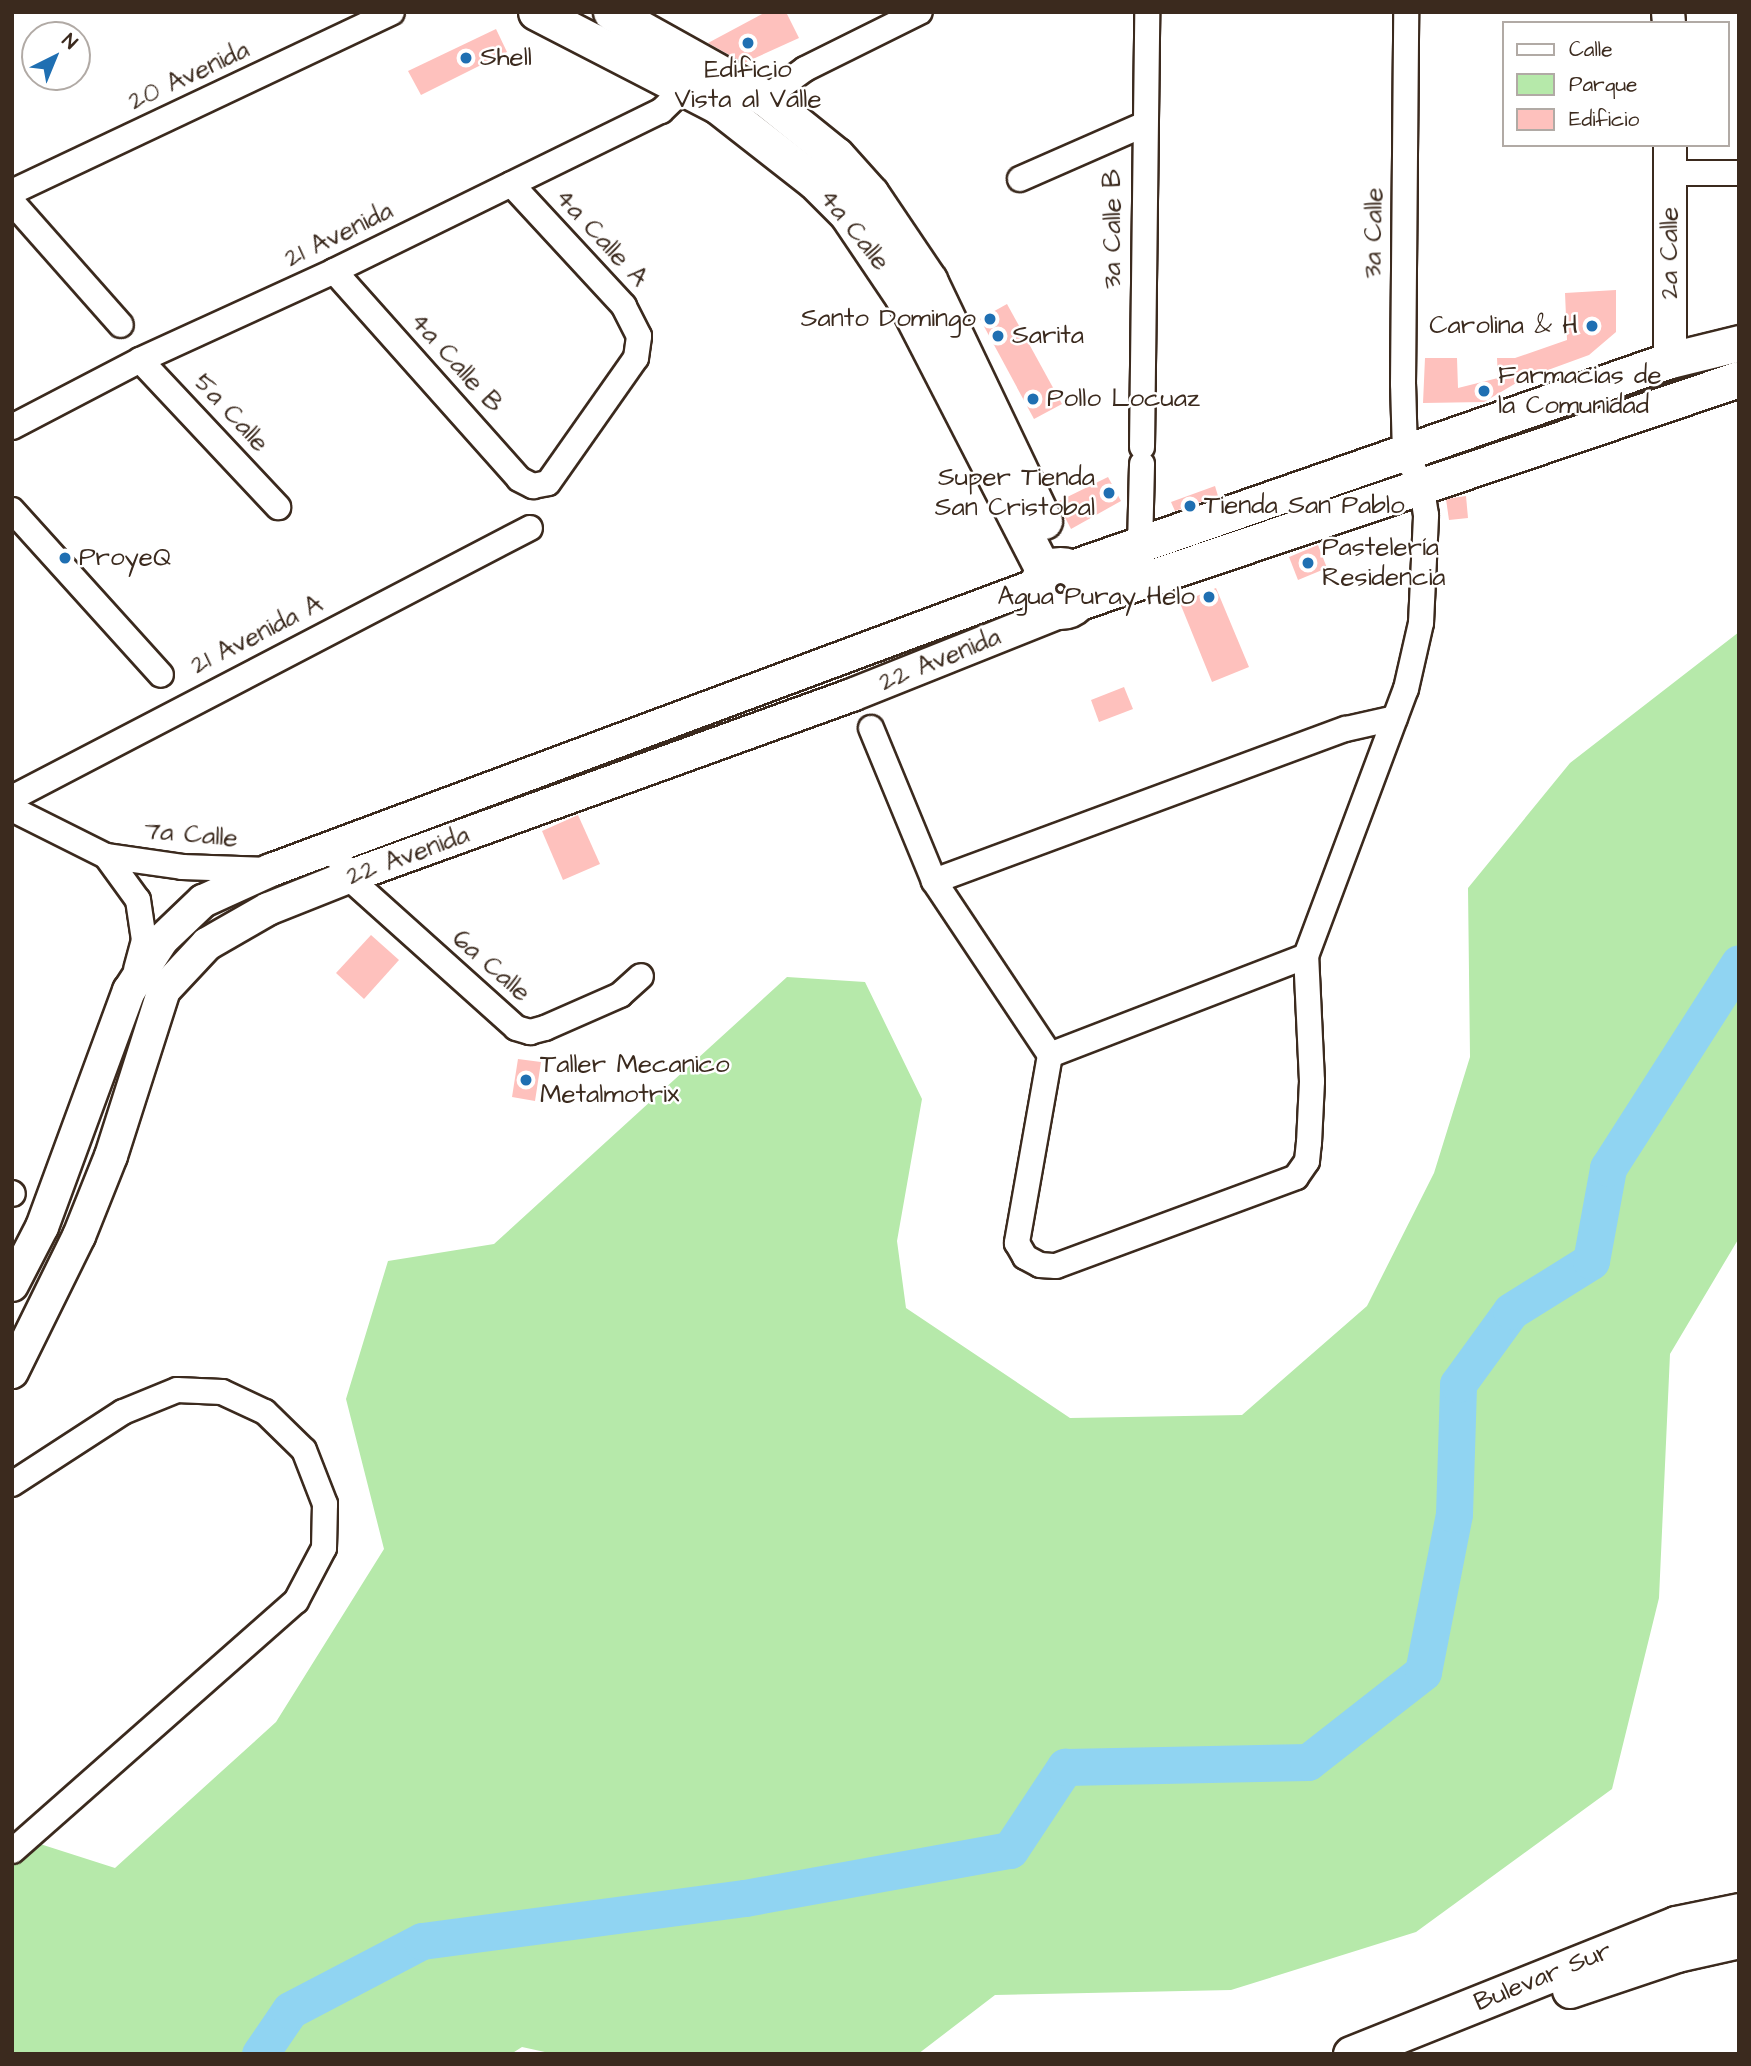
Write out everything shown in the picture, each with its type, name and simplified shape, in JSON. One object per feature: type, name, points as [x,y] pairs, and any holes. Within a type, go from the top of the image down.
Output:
[{"type":"main road","name":"4a Calle","points":[[536,12],[685,88],[739,120],[814,181],[877,253],[1055,572]]},
{"type":"main road","name":"4a Calle","points":[[611,12],[765,98],[836,155],[902,236],[929,281],[1055,572]]},
{"type":"main road","points":[[1069,607],[1413,468],[1670,360],[1739,343]]},
{"type":"main road","points":[[1055,572],[1413,468],[1739,379]]},
{"type":"main road","points":[[1055,572],[1084,588],[1069,607]]},
{"type":"main road","name":"Bulevar Sur","points":[[1351,2054],[1675,1924],[1739,1912]]},
{"type":"main road","name":"Bulevar Sur","points":[[1411,2054],[1596,1980],[1739,1940]]},
{"type":"street","name":"20 Avenida","points":[[12,192],[392,12]]},
{"type":"street","points":[[765,98],[805,69],[920,12]]},
{"type":"street","name":"3a Calle B","points":[[1140,547],[1143,125],[1147,12]]},
{"type":"street","name":"3a Calle","points":[[1306,956],[1395,718],[1420,635],[1426,515],[1413,468],[1406,12]]},
{"type":"street","name":"21 Avenida","points":[[12,427],[140,360],[334,271],[661,111],[685,88]]},
{"type":"street","points":[[1020,179],[1143,125]]},
{"type":"street","points":[[1670,159],[1739,173]]},
{"type":"street","name":"2a Calle","points":[[1670,159],[1670,360]]},
{"type":"street","name":"4a Calle A","points":[[511,184],[624,306],[639,336],[636,358],[629,369],[556,476],[538,486]]},
{"type":"street","points":[[12,202],[121,325]]},
{"type":"street","name":"4a Calle B","points":[[334,271],[519,479],[538,486]]},
{"type":"street","name":"5a Calle","points":[[140,360],[278,506]]},
{"type":"street","points":[[12,510],[161,675]]},
{"type":"street","name":"21 Avenida A","points":[[12,798],[530,528]]},
{"type":"street","name":"22 Avenida","points":[[12,1285],[42,1227],[129,991],[162,940],[203,901],[271,870],[841,661],[1055,572]]},
{"type":"street","name":"22 Avenida","points":[[12,1372],[79,1236],[111,1156],[164,990],[207,944],[268,909],[348,877],[852,695],[1069,607]]},
{"type":"street","points":[[841,661],[852,695]]},
{"type":"street","points":[[934,881],[1346,729],[1395,718]]},
{"type":"street","points":[[871,728],[934,881],[1050,1055],[1017,1243],[1026,1257],[1048,1266],[1288,1182],[1302,1170],[1309,1152],[1312,1081],[1306,956],[1050,1055]]},
{"type":"street","name":"7a Calle","points":[[12,808],[106,856],[183,867],[271,870]]},
{"type":"street","name":"6a Calle","points":[[333,847],[348,877],[516,1027],[530,1032],[545,1028],[620,995],[641,975]]},
{"type":"street","name":"7a Calle","points":[[106,856],[138,900],[145,940],[129,991]]},
{"type":"street","points":[[42,1227],[79,1236]]},
{"type":"street","points":[[12,1484],[123,1412],[177,1390],[222,1392],[265,1412],[304,1450],[325,1504],[324,1548],[296,1601],[12,1852]]},
{"type":"green space","points":[[1739,632],[1739,1238],[1670,1354],[1659,1598],[1612,1789],[1416,1932],[1231,1990],[995,1995],[918,2054],[554,2054],[522,2047],[511,2054],[12,2054],[12,1835],[115,1868],[276,1722],[384,1549],[346,1399],[388,1261],[494,1244],[787,977],[865,982],[922,1099],[897,1241],[906,1308],[1070,1418],[1242,1415],[1367,1306],[1434,1173],[1470,1057],[1468,888],[1570,763]]},
{"type":"building","name":"Edificio Vista al Valle","points":[[766,12],[786,12],[799,38],[744,63],[708,43]]},
{"type":"building","name":"Shell","points":[[496,29],[507,52],[421,95],[408,71]]},
{"type":"building","points":[[1616,290],[1616,332],[1589,355],[1523,379],[1484,402],[1423,403],[1425,358],[1457,358],[1458,388],[1498,378],[1497,358],[1515,358],[1567,340],[1565,293]]},
{"type":"building","points":[[1007,304],[1062,404],[1034,419],[980,319]]},
{"type":"building","points":[[1108,477],[1121,501],[1071,529],[1057,502]]},
{"type":"building","points":[[1215,486],[1218,496],[1175,511],[1171,502]]},
{"type":"building","points":[[1466,496],[1468,518],[1449,520],[1446,499]]},
{"type":"building","name":"Pastelería Residencia","points":[[1318,545],[1327,568],[1298,580],[1289,557]]},
{"type":"building","points":[[1216,588],[1249,667],[1212,682],[1180,603]]},
{"type":"building","points":[[1124,687],[1133,709],[1099,722],[1091,700]]},
{"type":"building","points":[[578,815],[600,864],[563,880],[542,831]]},
{"type":"building","points":[[371,935],[399,960],[364,999],[336,973]]},
{"type":"building","name":"Taller Mecanico Metalmotrix","points":[[518,1059],[541,1062],[535,1101],[512,1097]]},
{"type":"waterway","points":[[260,2054],[290,2010],[422,1941],[745,1898],[1010,1850],[1065,1767],[1308,1762],[1423,1672],[1454,1514],[1458,1384],[1511,1311],[1591,1261],[1608,1168],[1739,963]]},
{"type":"place","name":"Edificio Vista al Valle","points":[[748,43]]},
{"type":"place","name":"Shell","points":[[466,58]]},
{"type":"place","name":"Santo Domingo","points":[[990,319]]},
{"type":"place","name":"Carolina & H","points":[[1592,326]]},
{"type":"place","name":"Sarita","points":[[998,336]]},
{"type":"place","name":"Farmacias de la Comunidad","points":[[1484,391]]},
{"type":"place","name":"Pollo Locuaz","points":[[1033,399]]},
{"type":"place","name":"Super Tienda San Cristobal","points":[[1109,493]]},
{"type":"place","name":"Tienda San Pablo","points":[[1190,506]]},
{"type":"place","name":"ProyeQ","points":[[65,558]]},
{"type":"place","name":"Pastelería Residencia","points":[[1308,563]]},
{"type":"place","name":"Agua Puray Helo","points":[[1209,597]]},
{"type":"place","name":"Taller Mecanico Metalmotrix","points":[[526,1080]]}]
